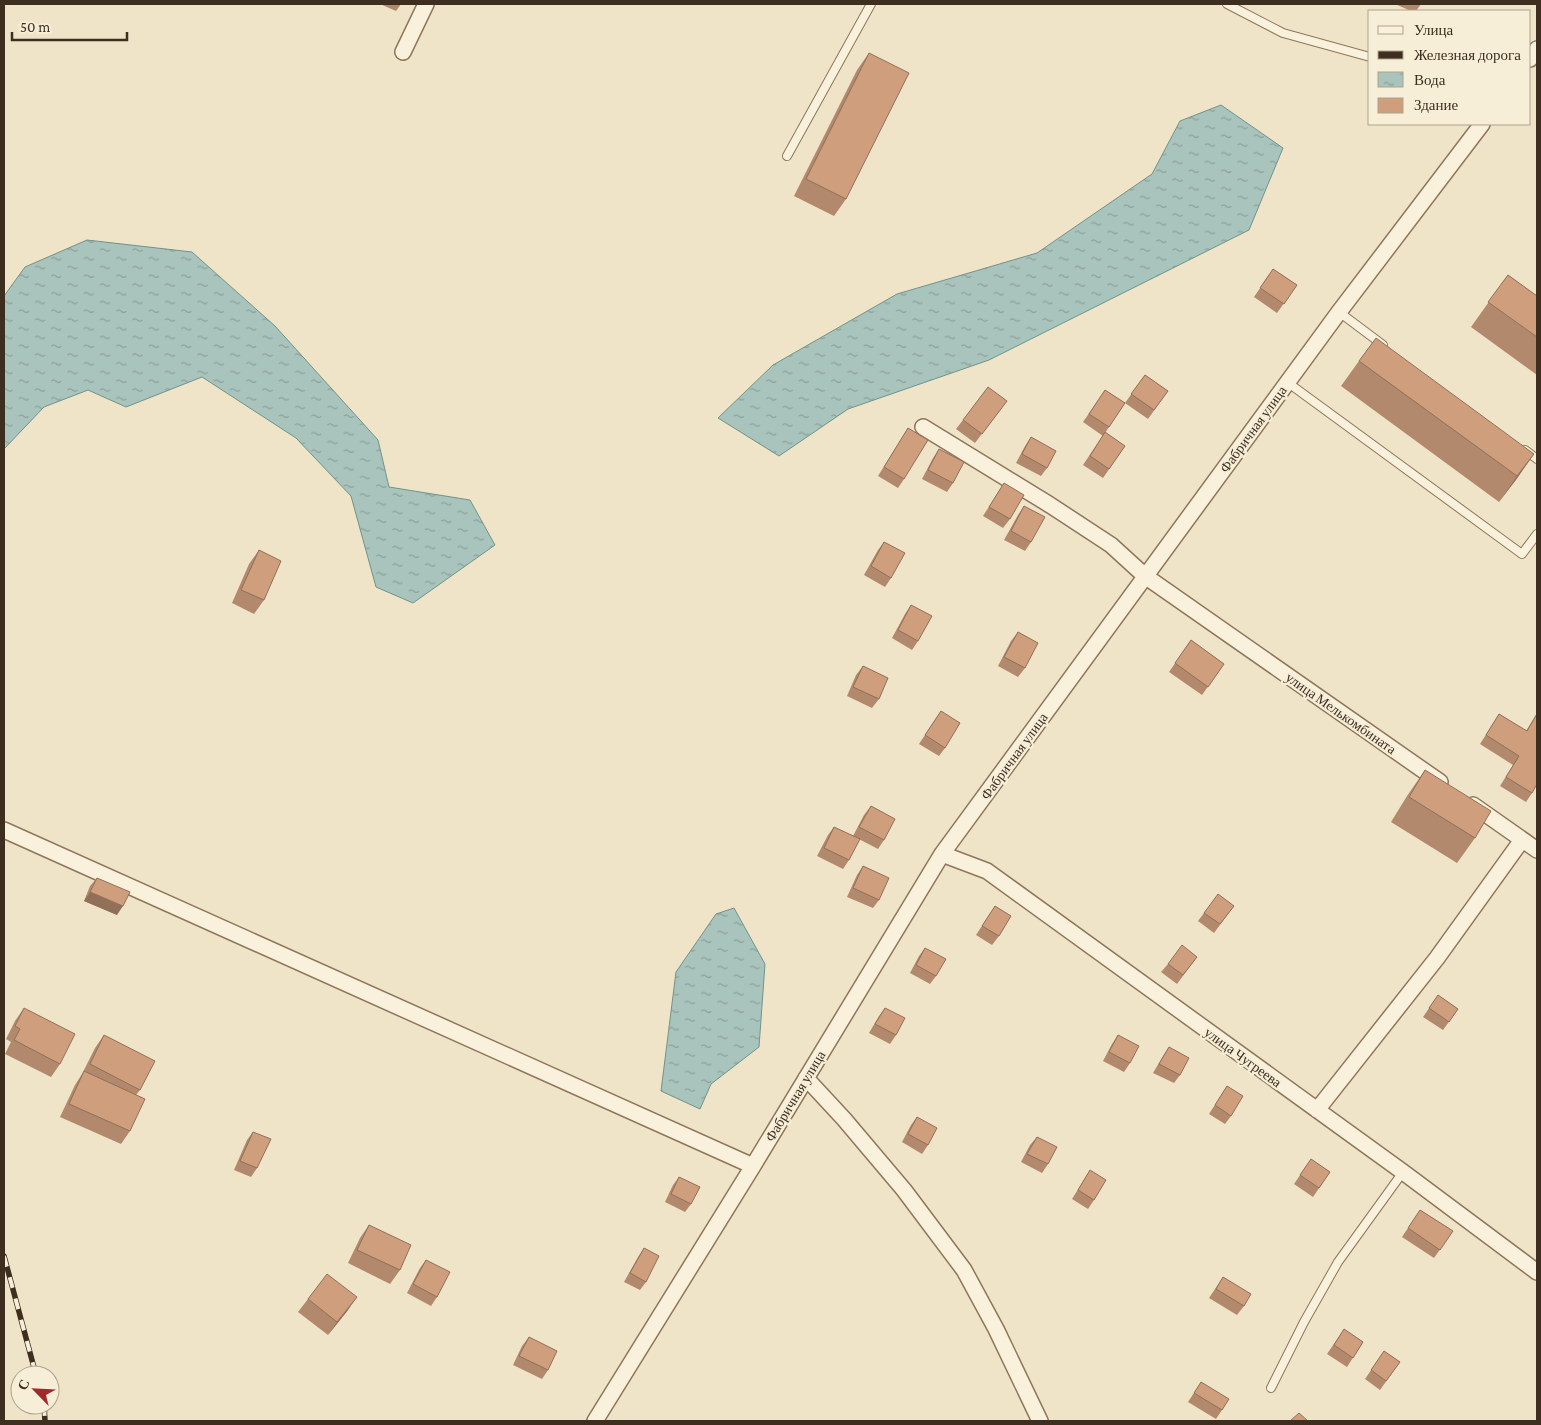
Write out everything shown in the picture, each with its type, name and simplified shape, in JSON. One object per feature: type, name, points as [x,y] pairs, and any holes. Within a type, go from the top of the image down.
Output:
[{"type":"street","points":[[403,52],[426,4]]},
{"type":"street","name":"Фабричная улица","points":[[595,1421],[753,1166],[942,854],[1287,382],[1481,125]]},
{"type":"street","name":"улица Мелькомбината","points":[[923,427],[1111,545],[1145,576],[1537,850]]},
{"type":"street","points":[[4,830],[753,1166]]},
{"type":"street","points":[[1317,1110],[1437,958],[1522,840]]},
{"type":"street","name":"улица Чугреева","points":[[942,854],[986,871],[1403,1172],[1537,1272]]},
{"type":"street","points":[[806,1078],[844,1119],[904,1190],[964,1270],[996,1329],[1040,1421]]},
{"type":"lane","points":[[787,156],[871,4]]},
{"type":"lane","points":[[1227,4],[1283,33],[1368,55]]},
{"type":"lane","points":[[1339,312],[1386,347]]},
{"type":"lane","points":[[1287,382],[1522,554],[1537,534]]},
{"type":"lane","points":[[1521,448],[1537,459]]},
{"type":"lane","points":[[1271,1388],[1304,1322],[1338,1262],[1403,1172]]},
{"type":"water","points":[[1221,105],[1283,148],[1249,230],[989,360],[848,409],[779,456],[718,418],[773,365],[897,294],[1037,253],[1152,174],[1180,121]]},
{"type":"water","points":[[87,240],[192,252],[275,326],[378,440],[389,487],[470,500],[495,545],[413,603],[376,587],[351,496],[296,438],[202,377],[126,407],[88,390],[44,407],[4,449],[4,296],[25,267]]},
{"type":"water","points":[[734,908],[765,964],[759,1047],[711,1084],[700,1109],[661,1091],[676,972],[716,914]]},
{"type":"building","points":[[869,53],[909,73],[846,199],[806,179]]},
{"type":"building","points":[[1273,269],[1297,285],[1284,304],[1260,288]]},
{"type":"building","points":[[1508,275],[1537,296],[1537,337],[1488,302]]},
{"type":"building","points":[[1376,338],[1534,454],[1517,476],[1359,361]]},
{"type":"building","points":[[1145,375],[1168,391],[1154,410],[1131,394]]},
{"type":"building","points":[[988,387],[1007,401],[982,434],[963,420]]},
{"type":"building","points":[[1105,390],[1125,403],[1109,427],[1089,414]]},
{"type":"building","points":[[908,428],[928,440],[904,479],[884,467]]},
{"type":"building","points":[[1105,432],[1125,446],[1109,469],[1090,456]]},
{"type":"building","points":[[1031,437],[1056,451],[1047,468],[1022,454]]},
{"type":"building","points":[[939,449],[964,462],[953,483],[928,470]]},
{"type":"building","points":[[1004,483],[1024,495],[1010,519],[989,507]]},
{"type":"building","points":[[1024,506],[1045,517],[1031,542],[1011,531]]},
{"type":"building","points":[[884,542],[905,553],[891,578],[871,566]]},
{"type":"building","points":[[259,550],[281,561],[264,600],[241,590]]},
{"type":"building","points":[[911,605],[932,616],[918,641],[898,630]]},
{"type":"building","points":[[1018,632],[1038,643],[1025,668],[1004,657]]},
{"type":"building","points":[[1191,640],[1224,664],[1208,687],[1175,663]]},
{"type":"building","points":[[863,666],[888,678],[879,699],[853,687]]},
{"type":"building","points":[[941,711],[960,723],[945,748],[925,735]]},
{"type":"building","points":[[1499,714],[1527,731],[1537,714],[1537,784],[1532,793],[1506,777],[1519,756],[1486,735]]},
{"type":"building","points":[[1425,770],[1491,811],[1475,838],[1409,797]]},
{"type":"building","points":[[871,806],[895,819],[884,840],[859,827]]},
{"type":"building","points":[[834,827],[860,839],[849,860],[824,848]]},
{"type":"building","points":[[863,866],[889,878],[879,900],[853,888]]},
{"type":"building","points":[[97,878],[130,892],[123,906],[90,892]]},
{"type":"building","points":[[1218,894],[1234,906],[1220,924],[1204,913]]},
{"type":"building","points":[[995,906],[1011,916],[999,936],[982,926]]},
{"type":"building","points":[[1182,945],[1197,957],[1183,975],[1168,964]]},
{"type":"building","points":[[925,948],[946,959],[936,976],[916,965]]},
{"type":"building","points":[[1438,995],[1458,1009],[1449,1022],[1429,1008]]},
{"type":"building","points":[[24,1008],[75,1034],[60,1064],[14,1040],[20,1029],[15,1026]]},
{"type":"building","points":[[885,1008],[905,1018],[896,1035],[875,1024]]},
{"type":"building","points":[[104,1035],[155,1061],[140,1090],[90,1064]]},
{"type":"building","points":[[1118,1035],[1139,1046],[1130,1063],[1109,1052]]},
{"type":"building","points":[[1169,1047],[1189,1058],[1180,1075],[1159,1064]]},
{"type":"building","points":[[84,1071],[145,1099],[130,1131],[69,1104]]},
{"type":"building","points":[[1227,1086],[1243,1096],[1231,1116],[1215,1105]]},
{"type":"building","points":[[917,1117],[937,1128],[928,1145],[908,1134]]},
{"type":"building","points":[[253,1132],[271,1139],[257,1168],[240,1161]]},
{"type":"building","points":[[1037,1137],[1057,1147],[1048,1164],[1027,1154]]},
{"type":"building","points":[[1311,1159],[1330,1172],[1319,1188],[1300,1175]]},
{"type":"building","points":[[1090,1170],[1106,1180],[1094,1200],[1078,1190]]},
{"type":"building","points":[[679,1177],[700,1187],[691,1204],[671,1194]]},
{"type":"building","points":[[1420,1210],[1453,1231],[1440,1250],[1408,1228]]},
{"type":"building","points":[[369,1225],[411,1245],[400,1270],[357,1250]]},
{"type":"building","points":[[644,1248],[659,1256],[646,1282],[630,1273]]},
{"type":"building","points":[[426,1260],[450,1272],[437,1297],[413,1284]]},
{"type":"building","points":[[327,1274],[357,1297],[337,1322],[308,1299]]},
{"type":"building","points":[[1223,1277],[1251,1294],[1244,1306],[1216,1289]]},
{"type":"building","points":[[1344,1329],[1363,1342],[1353,1358],[1334,1345]]},
{"type":"building","points":[[529,1337],[557,1351],[548,1370],[519,1356]]},
{"type":"building","points":[[1384,1351],[1400,1362],[1386,1381],[1371,1370]]},
{"type":"building","points":[[1201,1382],[1229,1399],[1222,1410],[1194,1393]]},
{"type":"building","points":[[1299,1413],[1308,1421],[1290,1421]]},
{"type":"railway","points":[[4,1256],[33,1365]]},
{"type":"railway","points":[[45,1415],[45,1421]]}]
